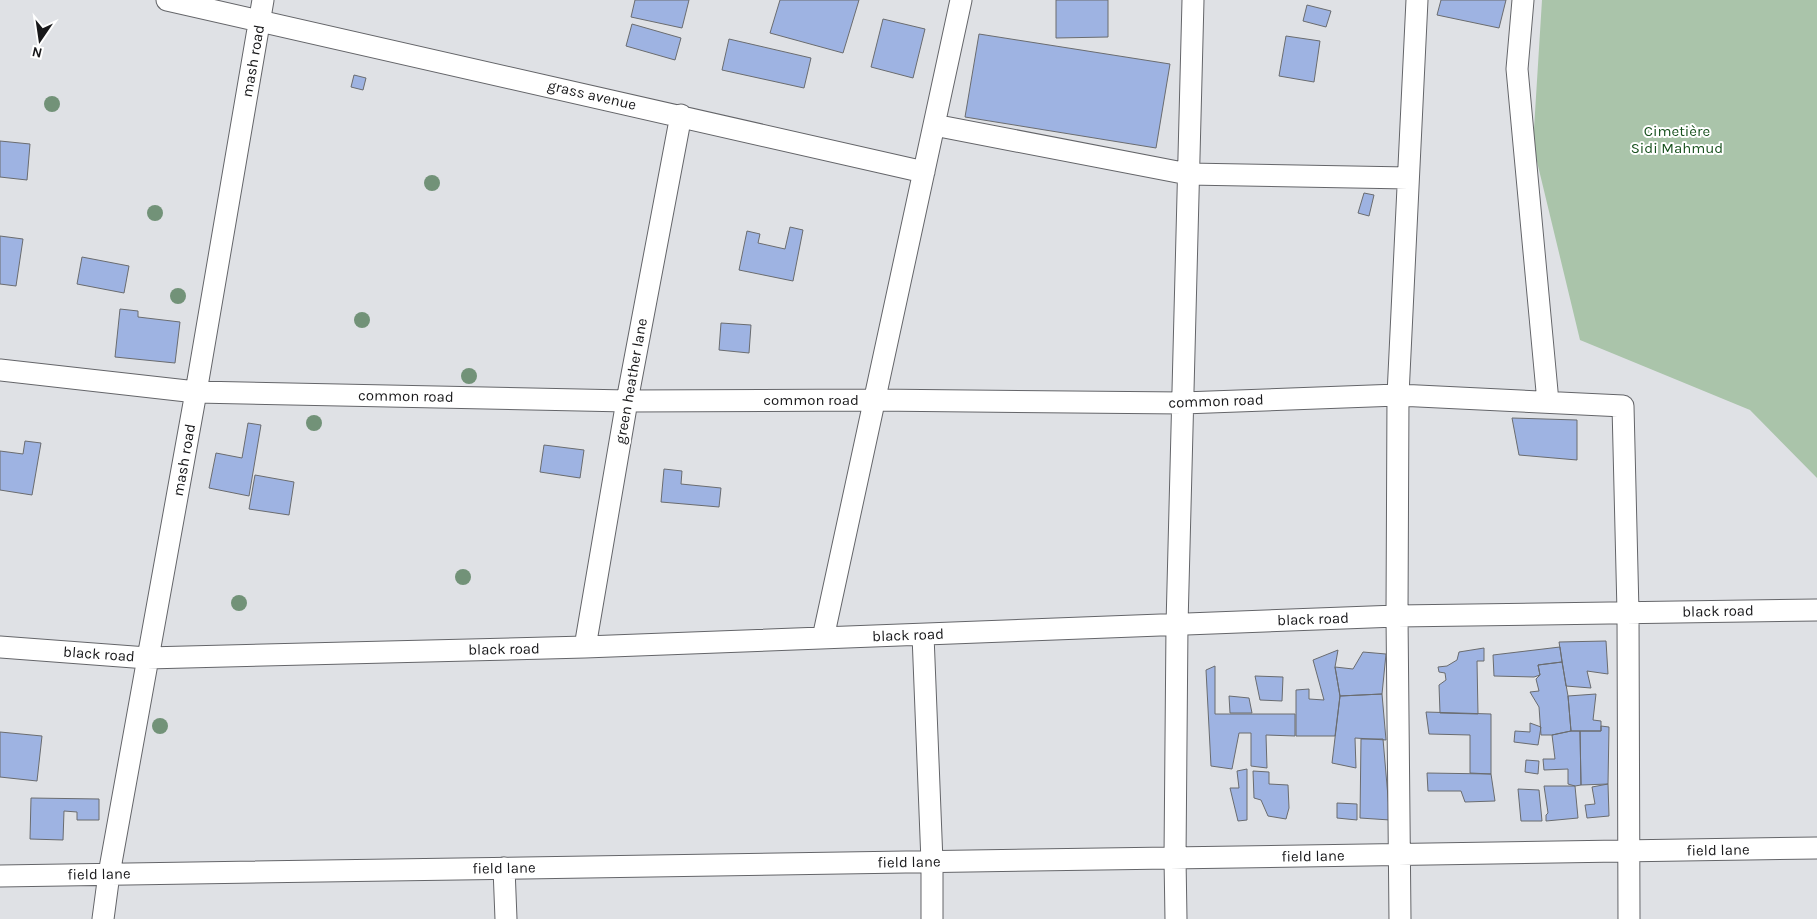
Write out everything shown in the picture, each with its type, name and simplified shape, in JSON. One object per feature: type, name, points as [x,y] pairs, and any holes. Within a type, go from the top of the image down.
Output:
[{"type":"street","name":"grass avenue","points":[[167,0],[262,10],[681,115],[924,172]]},
{"type":"street","points":[[823,638],[961,0]]},
{"type":"street","points":[[1176,919],[1174,858],[1177,625],[1193,0]]},
{"type":"street","points":[[1400,919],[1397,616],[1398,395],[1417,0]]},
{"type":"street","points":[[1523,0],[1517,69],[1548,402]]},
{"type":"street","name":"mash road","points":[[104,919],[109,874],[196,392],[262,10]]},
{"type":"street","name":"green heather lane","points":[[586,647],[627,401],[681,115]]},
{"type":"street","points":[[934,125],[1188,174],[1408,178]]},
{"type":"street","name":"common road","points":[[0,370],[196,392],[627,401],[874,400],[1183,403],[1398,395],[1623,406],[1628,612]]},
{"type":"street","name":"black road","points":[[0,647],[147,658],[586,647],[1397,616],[1817,610]]},
{"type":"street","points":[[1628,612],[1629,919]]},
{"type":"street","points":[[923,635],[932,862],[932,919]]},
{"type":"street","name":"field lane","points":[[0,876],[1817,848]]},
{"type":"street","points":[[504,868],[506,919]]},
{"type":"green space","name":"Cimetière Sidi Mahmud","points":[[1542,0],[1817,0],[1817,478],[1750,410],[1580,340],[1533,145]]},
{"type":"building","points":[[635,0],[689,0],[682,28],[631,17]]},
{"type":"building","points":[[780,0],[859,0],[843,53],[770,33]]},
{"type":"building","points":[[1056,0],[1108,0],[1108,37],[1056,38]]},
{"type":"building","points":[[1441,0],[1506,0],[1499,28],[1437,15]]},
{"type":"building","points":[[1307,5],[1331,11],[1326,27],[1303,21]]},
{"type":"building","points":[[883,19],[925,29],[913,78],[871,67]]},
{"type":"building","points":[[632,24],[681,38],[675,60],[626,46]]},
{"type":"building","points":[[979,34],[1170,64],[1156,148],[965,117]]},
{"type":"building","points":[[1286,36],[1320,41],[1314,82],[1279,76]]},
{"type":"building","points":[[729,39],[811,58],[804,88],[722,70]]},
{"type":"building","points":[[354,75],[366,78],[363,90],[351,87]]},
{"type":"building","points":[[0,141],[30,144],[27,180],[0,177]]},
{"type":"building","points":[[1364,193],[1374,195],[1369,216],[1358,213]]},
{"type":"building","points":[[790,227],[803,230],[793,281],[739,270],[747,231],[760,234],[758,243],[785,249]]},
{"type":"building","points":[[0,236],[23,239],[16,286],[0,284]]},
{"type":"building","points":[[82,257],[129,266],[124,293],[77,284]]},
{"type":"building","points":[[120,309],[138,311],[138,317],[180,322],[175,363],[115,357]]},
{"type":"building","points":[[721,323],[751,325],[749,353],[719,350]]},
{"type":"building","points":[[1512,418],[1577,420],[1577,460],[1519,455]]},
{"type":"building","points":[[248,423],[261,425],[249,496],[209,488],[216,453],[242,458]]},
{"type":"building","points":[[25,441],[41,443],[32,495],[0,490],[0,451],[23,454]]},
{"type":"building","points":[[544,445],[584,450],[580,478],[540,472]]},
{"type":"building","points":[[664,469],[682,471],[681,484],[721,488],[719,507],[661,502]]},
{"type":"building","points":[[255,475],[294,482],[289,515],[249,509]]},
{"type":"building","points":[[1606,641],[1608,674],[1587,671],[1591,688],[1566,686],[1559,642]]},
{"type":"building","points":[[1560,647],[1562,662],[1538,665],[1540,675],[1534,677],[1494,676],[1493,655]]},
{"type":"building","points":[[1484,648],[1484,661],[1477,661],[1478,714],[1440,713],[1439,685],[1446,680],[1445,673],[1439,672],[1438,667],[1447,666],[1457,660],[1459,652]]},
{"type":"building","points":[[1338,650],[1335,667],[1340,696],[1335,736],[1296,736],[1296,690],[1309,689],[1309,699],[1324,700],[1313,660]]},
{"type":"building","points":[[1363,652],[1386,654],[1382,694],[1340,696],[1335,667],[1353,669]]},
{"type":"building","points":[[1562,662],[1568,696],[1571,731],[1541,735],[1539,707],[1530,692],[1539,691],[1536,679],[1540,675],[1538,665]]},
{"type":"building","points":[[1215,666],[1215,714],[1295,714],[1295,736],[1266,735],[1267,768],[1251,766],[1251,733],[1239,733],[1232,769],[1211,766],[1206,670]]},
{"type":"building","points":[[1255,676],[1283,677],[1282,701],[1260,700]]},
{"type":"building","points":[[1382,694],[1386,740],[1355,738],[1356,768],[1332,763],[1340,696]]},
{"type":"building","points":[[1596,694],[1593,720],[1601,721],[1601,731],[1571,731],[1568,696]]},
{"type":"building","points":[[1229,696],[1249,698],[1252,713],[1230,713]]},
{"type":"building","points":[[1426,712],[1491,714],[1491,774],[1470,773],[1470,735],[1429,734]]},
{"type":"building","points":[[1530,723],[1541,727],[1538,745],[1514,742],[1515,731],[1530,732]]},
{"type":"building","points":[[1601,726],[1609,727],[1608,784],[1581,785],[1580,731],[1601,731]]},
{"type":"building","points":[[1580,731],[1581,785],[1575,786],[1568,784],[1568,769],[1544,770],[1543,759],[1555,759],[1552,735]]},
{"type":"building","points":[[0,732],[42,736],[37,781],[0,777]]},
{"type":"building","points":[[1361,739],[1383,739],[1390,820],[1360,818]]},
{"type":"building","points":[[1526,760],[1539,761],[1538,774],[1525,772]]},
{"type":"building","points":[[1247,769],[1247,820],[1238,821],[1230,788],[1239,788],[1237,771]]},
{"type":"building","points":[[1253,771],[1269,772],[1269,784],[1288,785],[1289,808],[1286,819],[1268,816],[1261,800],[1254,798]]},
{"type":"building","points":[[1427,773],[1491,774],[1495,801],[1465,802],[1461,791],[1428,791]]},
{"type":"building","points":[[1608,784],[1609,816],[1587,818],[1585,805],[1595,804],[1592,787]]},
{"type":"building","points":[[1544,786],[1575,786],[1578,818],[1546,821],[1548,813]]},
{"type":"building","points":[[1518,789],[1539,790],[1542,821],[1521,821]]},
{"type":"building","points":[[31,798],[99,799],[99,820],[77,820],[77,812],[64,811],[63,840],[30,839]]},
{"type":"building","points":[[1337,803],[1357,804],[1357,820],[1337,818]]}]
